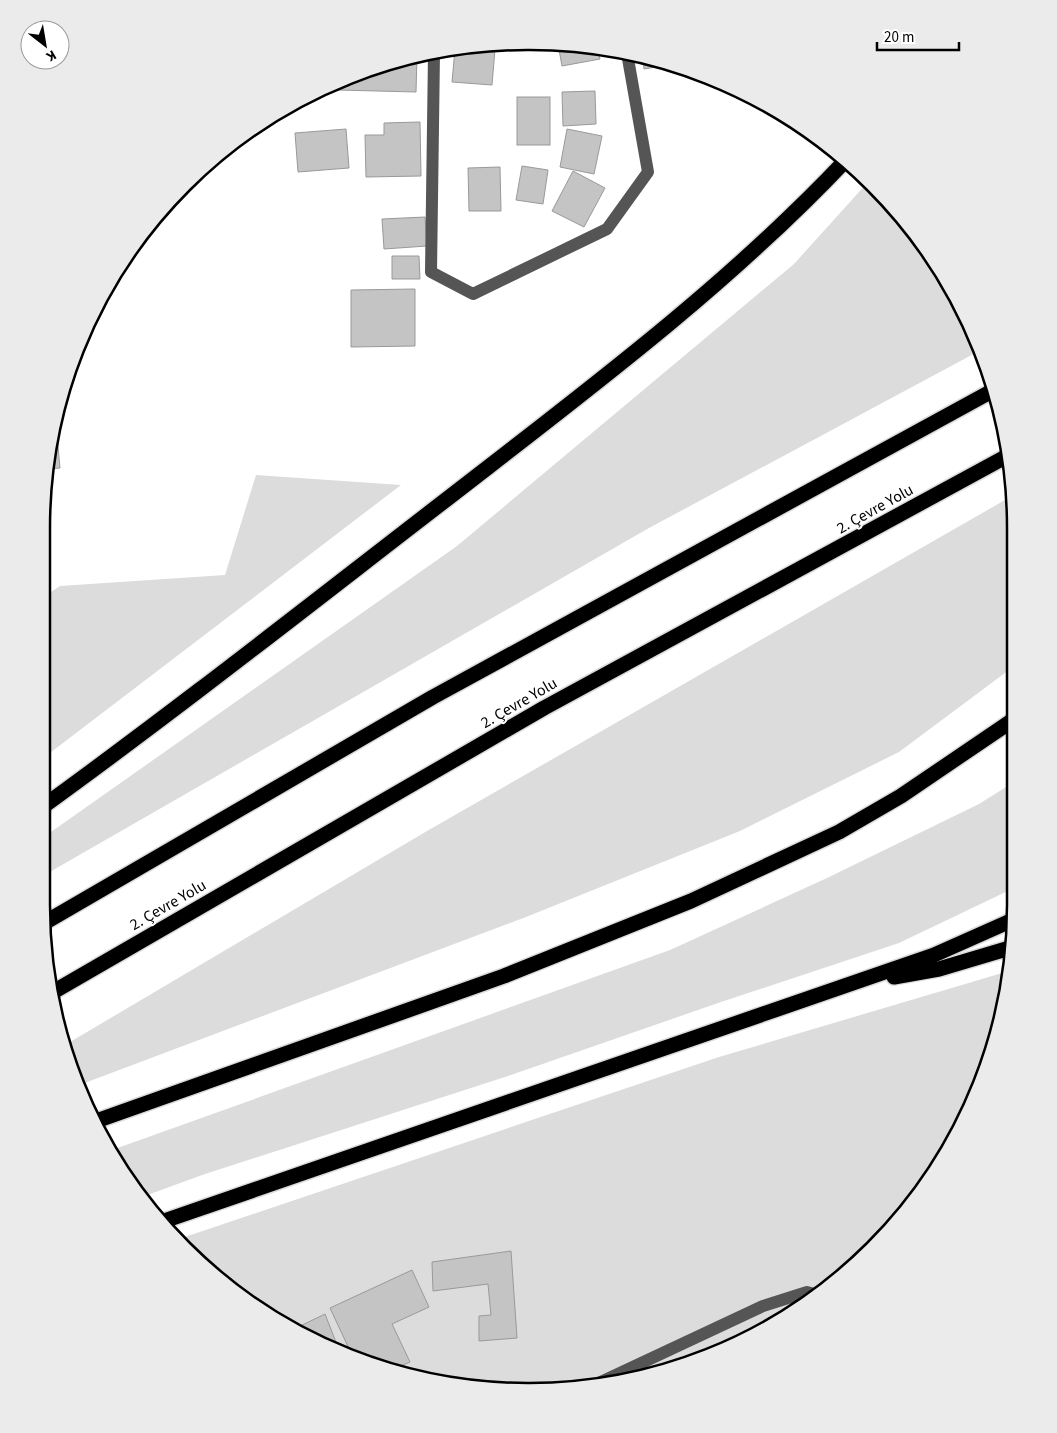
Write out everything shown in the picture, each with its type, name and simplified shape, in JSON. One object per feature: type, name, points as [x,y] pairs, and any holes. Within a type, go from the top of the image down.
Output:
[{"type":"highway","points":[[50,802],[308,606],[623,361],[758,248],[840,166]]},
{"type":"highway","points":[[50,919],[433,698],[988,393]]},
{"type":"highway","name":"2. Çevre Yolu","points":[[58,989],[544,708],[1002,459]]},
{"type":"highway","points":[[101,1119],[504,976],[691,901],[839,832],[964,755],[1007,724]]},
{"type":"highway","points":[[964,755],[1007,736]]},
{"type":"highway","points":[[169,1219],[844,987],[934,955],[1006,923]]},
{"type":"highway","points":[[844,987],[939,968],[1005,950]]},
{"type":"street","points":[[434,59],[431,272],[473,294],[607,229],[648,172],[627,60]]},
{"type":"street","points":[[616,1375],[763,1306],[808,1292]]},
{"type":"shaded area","points":[[864,187],[908,237],[926,263],[958,317],[974,354],[649,528],[50,872],[50,833],[457,546],[794,264]]},
{"type":"shaded area","points":[[256,475],[401,485],[50,753],[50,593],[60,586],[225,575]]},
{"type":"shaded area","points":[[1006,499],[1007,671],[899,752],[740,831],[526,917],[84,1083],[70,1042],[427,831]]},
{"type":"shaded area","points":[[1007,786],[1007,891],[899,943],[508,1076],[205,1174],[148,1195],[117,1148],[670,950],[827,878],[979,804]]},
{"type":"shaded area","points":[[1002,973],[991,1028],[971,1088],[943,1144],[908,1196],[867,1243],[820,1284],[768,1319],[712,1347],[682,1358],[622,1374],[560,1382],[528,1383],[466,1379],[405,1367],[345,1347],[289,1319],[237,1284],[185,1237],[719,1057]]},
{"type":"building","points":[[495,51],[492,85],[452,82],[454,56]]},
{"type":"building","points":[[559,51],[599,55],[600,59],[562,66]]},
{"type":"building","points":[[417,63],[416,92],[338,90],[375,75]]},
{"type":"building","points":[[644,64],[656,67],[644,69]]},
{"type":"building","points":[[595,91],[596,124],[563,126],[562,92]]},
{"type":"building","points":[[517,97],[550,97],[550,145],[517,145]]},
{"type":"building","points":[[420,122],[421,176],[366,177],[365,135],[384,135],[384,123]]},
{"type":"building","points":[[346,129],[349,168],[298,172],[295,133]]},
{"type":"building","points":[[567,129],[602,136],[594,174],[560,167]]},
{"type":"building","points":[[522,166],[548,170],[543,204],[516,200]]},
{"type":"building","points":[[500,167],[501,211],[469,211],[468,168]]},
{"type":"building","points":[[573,171],[605,188],[584,227],[552,211]]},
{"type":"building","points":[[425,217],[427,246],[384,249],[382,219]]},
{"type":"building","points":[[392,256],[419,256],[420,279],[392,279]]},
{"type":"building","points":[[415,289],[415,346],[351,347],[351,290]]},
{"type":"building","points":[[58,443],[60,468],[54,468]]},
{"type":"building","points":[[511,1251],[517,1338],[479,1341],[479,1316],[491,1315],[488,1284],[433,1291],[432,1262]]},
{"type":"building","points":[[412,1270],[429,1307],[392,1324],[410,1362],[401,1366],[349,1348],[330,1308]]},
{"type":"building","points":[[325,1314],[336,1343],[317,1334],[301,1326]]}]
